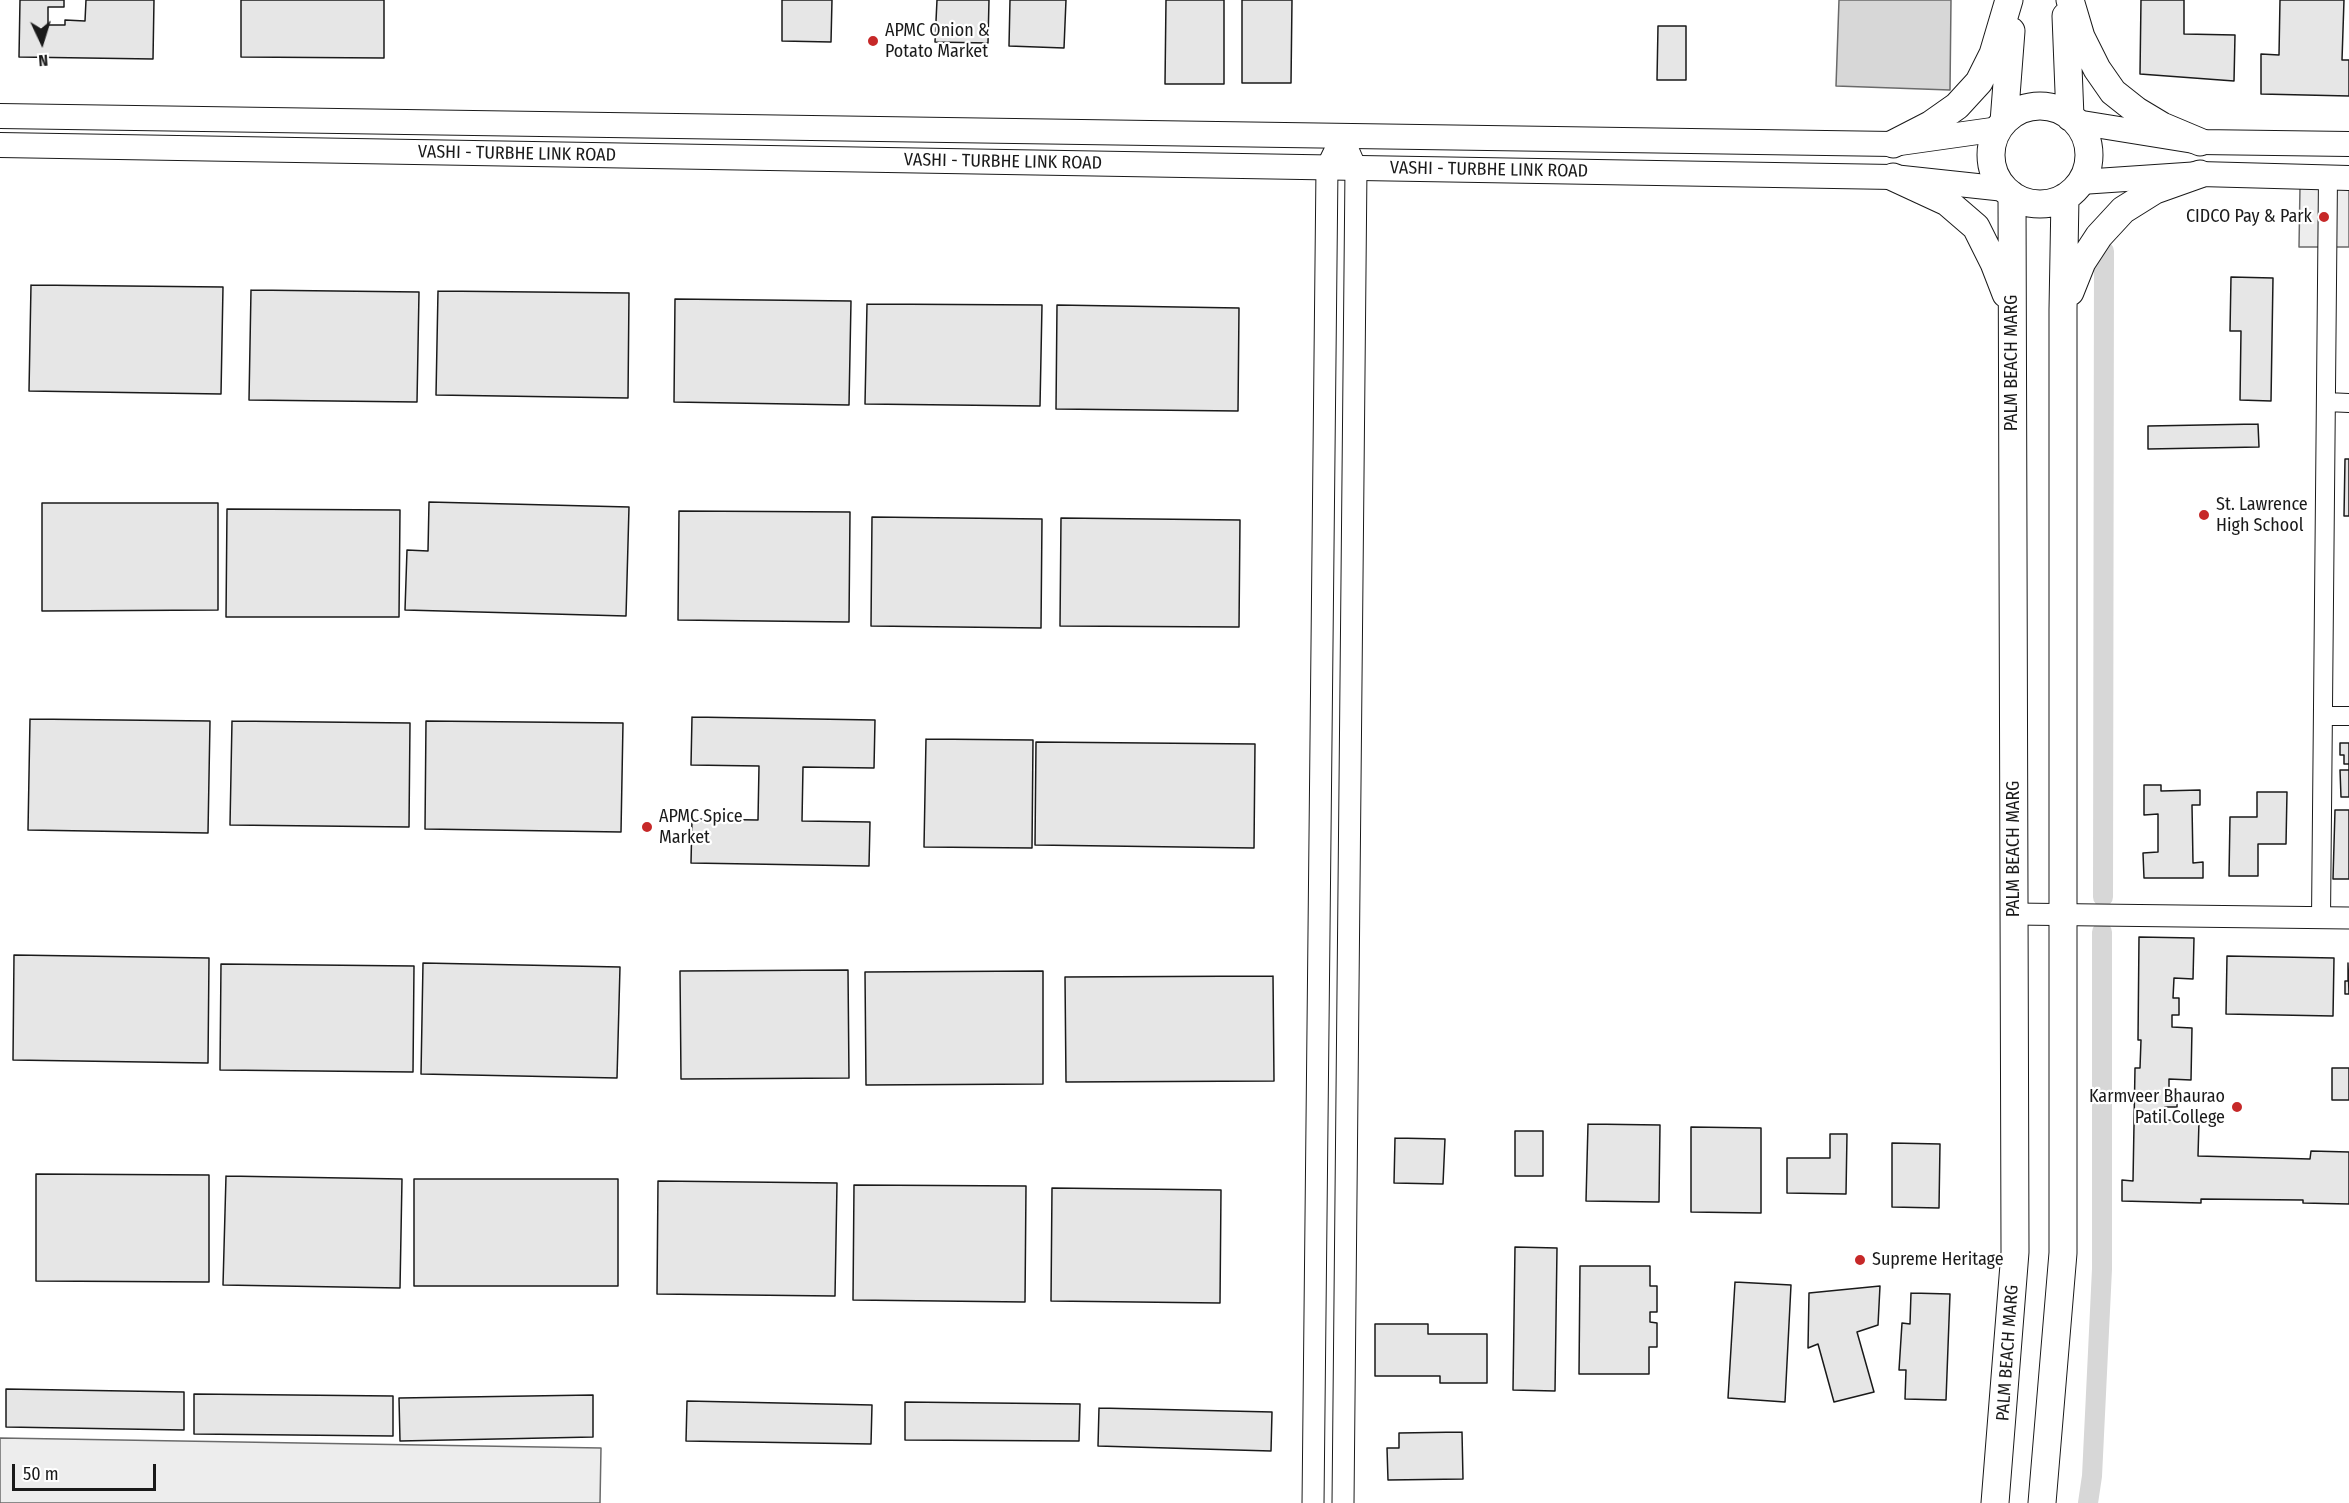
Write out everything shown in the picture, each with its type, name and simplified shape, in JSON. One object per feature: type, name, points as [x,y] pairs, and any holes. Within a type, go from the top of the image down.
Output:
[{"type":"main road","points":[[2011,0],[2002,125],[1993,144],[1992,160],[1996,176],[2008,192],[2028,202],[2036,203],[2054,202],[2073,189],[2088,167],[2089,151],[2085,136],[2073,119],[2068,0]]},
{"type":"main road","points":[[1893,144],[1930,125],[1957,106],[1979,82],[1993,54],[2011,0]]},
{"type":"main road","points":[[2068,0],[2081,37],[2097,69],[2113,92],[2137,111],[2162,126],[2200,142]]},
{"type":"main road","points":[[2002,125],[2017,112],[2032,107],[2048,107],[2073,119],[2200,142],[2349,144]]},
{"type":"main road","name":"VASHI - TURBHE LINK ROAD","points":[[0,116],[1893,144],[2002,125]]},
{"type":"main road","name":"VASHI - TURBHE LINK ROAD","points":[[0,145],[1893,177],[2008,192]]},
{"type":"main road","points":[[2073,189],[2200,174],[2339,177]]},
{"type":"main road","points":[[2063,309],[2082,262],[2099,236],[2122,210],[2155,190],[2200,174]]},
{"type":"main road","points":[[1893,177],[1947,202],[1976,227],[2012,309]]},
{"type":"main road","points":[[2042,1503],[2063,1252],[2063,309],[2073,189]]},
{"type":"main road","name":"PALM BEACH MARG","points":[[1995,1503],[2015,1252],[2012,309],[2008,192]]},
{"type":"street","points":[[408,123],[408,152]]},
{"type":"street","points":[[1313,1503],[1327,167],[1342,136]]},
{"type":"street","points":[[1342,136],[1356,168],[1343,1503]]},
{"type":"street","points":[[2321,918],[2326,402],[2339,177]]},
{"type":"street","points":[[2326,402],[2349,403]]},
{"type":"street","points":[[2323,716],[2349,716]]},
{"type":"street","points":[[2014,914],[2349,918]]},
{"type":"shaded area","points":[[1839,0],[1951,0],[1950,90],[1836,86]]},
{"type":"shaded area","name":"CIDCO Pay & Park","points":[[2300,187],[2349,188],[2349,247],[2299,247]]},
{"type":"shaded area","points":[[0,1438],[601,1448],[600,1503],[0,1503]]},
{"type":"building","points":[[20,0],[64,0],[64,7],[48,7],[48,25],[65,25],[65,20],[85,21],[86,0],[154,0],[153,59],[19,57]]},
{"type":"building","points":[[241,0],[384,0],[384,58],[241,57]]},
{"type":"building","points":[[782,0],[832,0],[831,42],[782,41]]},
{"type":"building","points":[[937,0],[989,0],[988,43],[935,42]]},
{"type":"building","points":[[1010,0],[1066,0],[1064,48],[1009,46]]},
{"type":"building","points":[[1166,0],[1224,0],[1224,84],[1165,84]]},
{"type":"building","points":[[1242,0],[1292,0],[1291,83],[1242,83]]},
{"type":"building","points":[[2141,0],[2184,0],[2184,34],[2235,35],[2234,81],[2140,74]]},
{"type":"building","points":[[2280,0],[2344,0],[2342,60],[2349,60],[2349,96],[2261,94],[2261,54],[2279,55]]},
{"type":"building","points":[[1658,26],[1686,26],[1686,80],[1657,80]]},
{"type":"building","points":[[2231,277],[2273,278],[2271,401],[2240,400],[2241,331],[2230,331]]},
{"type":"building","points":[[31,285],[223,287],[221,394],[29,391]]},
{"type":"building","points":[[251,290],[419,292],[417,402],[249,400]]},
{"type":"building","points":[[438,291],[629,293],[628,398],[436,395]]},
{"type":"building","points":[[675,299],[851,301],[849,405],[674,402]]},
{"type":"building","points":[[867,304],[1042,305],[1040,406],[865,404]]},
{"type":"building","points":[[1057,305],[1239,308],[1238,411],[1056,409]]},
{"type":"building","points":[[2258,424],[2259,447],[2148,449],[2148,426]]},
{"type":"building","points":[[2345,459],[2349,459],[2349,516],[2344,516]]},
{"type":"building","points":[[429,502],[629,507],[626,616],[405,610],[407,550],[428,551]]},
{"type":"building","points":[[42,503],[218,503],[218,610],[42,611]]},
{"type":"building","points":[[227,509],[400,510],[399,617],[226,617]]},
{"type":"building","points":[[679,511],[850,512],[849,622],[678,620]]},
{"type":"building","points":[[872,517],[1042,519],[1041,628],[871,626]]},
{"type":"building","points":[[1061,518],[1240,520],[1239,627],[1060,626]]},
{"type":"building","points":[[692,717],[875,720],[874,768],[803,767],[802,821],[870,822],[869,866],[691,863],[692,819],[758,820],[759,766],[691,765]]},
{"type":"building","points":[[30,719],[210,721],[208,833],[28,830]]},
{"type":"building","points":[[232,721],[410,723],[409,827],[230,825]]},
{"type":"building","points":[[426,721],[623,723],[621,832],[425,829]]},
{"type":"building","points":[[926,739],[1033,740],[1032,848],[924,847]]},
{"type":"building","points":[[1036,742],[1255,744],[1254,848],[1035,845]]},
{"type":"building","points":[[2340,743],[2349,743],[2349,764],[2344,764],[2344,755],[2340,755]]},
{"type":"building","points":[[2340,770],[2349,770],[2349,797],[2341,797]]},
{"type":"building","points":[[2144,785],[2161,785],[2161,791],[2200,790],[2200,805],[2192,805],[2193,863],[2203,862],[2203,878],[2144,878],[2143,853],[2158,852],[2158,814],[2144,815]]},
{"type":"building","points":[[2257,792],[2287,792],[2286,844],[2258,844],[2258,876],[2229,876],[2230,817],[2257,817]]},
{"type":"building","points":[[2335,810],[2349,810],[2349,879],[2333,879]]},
{"type":"building","points":[[2139,937],[2194,938],[2193,979],[2174,978],[2173,998],[2179,998],[2179,1015],[2172,1015],[2172,1027],[2192,1028],[2191,1080],[2169,1079],[2169,1090],[2177,1091],[2177,1107],[2165,1107],[2165,1120],[2199,1121],[2198,1156],[2310,1159],[2311,1151],[2349,1152],[2349,1204],[2303,1203],[2303,1200],[2201,1199],[2201,1203],[2122,1201],[2122,1180],[2133,1181],[2135,1068],[2140,1068],[2141,1040],[2138,1040]]},
{"type":"building","points":[[14,955],[209,958],[208,1063],[13,1060]]},
{"type":"building","points":[[2227,956],[2334,958],[2333,1016],[2226,1014]]},
{"type":"building","points":[[423,963],[620,967],[617,1078],[421,1074]]},
{"type":"building","points":[[2348,963],[2349,994],[2345,994],[2345,981],[2348,981]]},
{"type":"building","points":[[221,964],[414,966],[413,1072],[220,1070]]},
{"type":"building","points":[[848,970],[849,1078],[681,1079],[680,971]]},
{"type":"building","points":[[1043,971],[1043,1084],[866,1085],[865,972]]},
{"type":"building","points":[[1273,976],[1274,1081],[1066,1082],[1065,977]]},
{"type":"building","points":[[2332,1068],[2349,1068],[2349,1100],[2332,1100]]},
{"type":"building","points":[[1588,1124],[1660,1125],[1659,1202],[1586,1201]]},
{"type":"building","points":[[1691,1127],[1761,1128],[1761,1213],[1691,1212]]},
{"type":"building","points":[[1515,1131],[1543,1131],[1543,1176],[1515,1176]]},
{"type":"building","points":[[1830,1134],[1847,1134],[1846,1194],[1787,1193],[1787,1158],[1830,1158]]},
{"type":"building","points":[[1395,1138],[1445,1139],[1443,1184],[1394,1183]]},
{"type":"building","points":[[1892,1143],[1940,1144],[1939,1208],[1892,1207]]},
{"type":"building","points":[[36,1174],[209,1175],[209,1282],[36,1281]]},
{"type":"building","points":[[226,1176],[402,1179],[400,1288],[223,1285]]},
{"type":"building","points":[[414,1179],[618,1179],[618,1286],[414,1286]]},
{"type":"building","points":[[658,1181],[837,1183],[835,1296],[657,1294]]},
{"type":"building","points":[[854,1185],[1026,1186],[1025,1302],[853,1300]]},
{"type":"building","points":[[1052,1188],[1221,1190],[1220,1303],[1051,1301]]},
{"type":"building","points":[[1515,1247],[1557,1248],[1555,1391],[1513,1390]]},
{"type":"building","points":[[1580,1266],[1650,1266],[1650,1286],[1657,1286],[1657,1312],[1650,1312],[1650,1322],[1657,1323],[1657,1347],[1649,1347],[1649,1374],[1579,1374]]},
{"type":"building","points":[[1735,1282],[1791,1285],[1785,1402],[1728,1398]]},
{"type":"building","points":[[1880,1286],[1878,1325],[1857,1332],[1874,1392],[1834,1402],[1818,1344],[1808,1348],[1809,1293]]},
{"type":"building","points":[[1911,1293],[1950,1294],[1946,1400],[1905,1399],[1906,1370],[1899,1370],[1902,1323],[1910,1324]]},
{"type":"building","points":[[1375,1324],[1428,1324],[1428,1334],[1487,1334],[1487,1383],[1440,1383],[1440,1376],[1375,1376]]},
{"type":"building","points":[[6,1389],[184,1392],[184,1430],[6,1427]]},
{"type":"building","points":[[194,1394],[393,1396],[393,1436],[194,1434]]},
{"type":"building","points":[[593,1395],[593,1437],[400,1441],[399,1398]]},
{"type":"building","points":[[687,1401],[872,1405],[871,1444],[686,1441]]},
{"type":"building","points":[[905,1402],[1080,1404],[1079,1441],[905,1440]]},
{"type":"building","points":[[1099,1408],[1272,1412],[1271,1451],[1098,1446]]},
{"type":"building","points":[[1462,1432],[1463,1479],[1388,1480],[1387,1448],[1399,1448],[1399,1433]]},
{"type":"waterway","points":[[2103,897],[2104,251]]},
{"type":"waterway","points":[[2088,1503],[2092,1476],[2102,1269],[2102,932]]},
{"type":"place","name":"APMC Onion & Potato Market","points":[[873,41]]},
{"type":"place","name":"CIDCO Pay & Park","points":[[2324,217]]},
{"type":"place","name":"St. Lawrence High School","points":[[2204,515]]},
{"type":"place","name":"APMC Spice Market","points":[[647,827]]},
{"type":"place","name":"Karmveer Bhaurao Patil College","points":[[2237,1107]]},
{"type":"place","name":"Supreme Heritage","points":[[1860,1260]]}]
